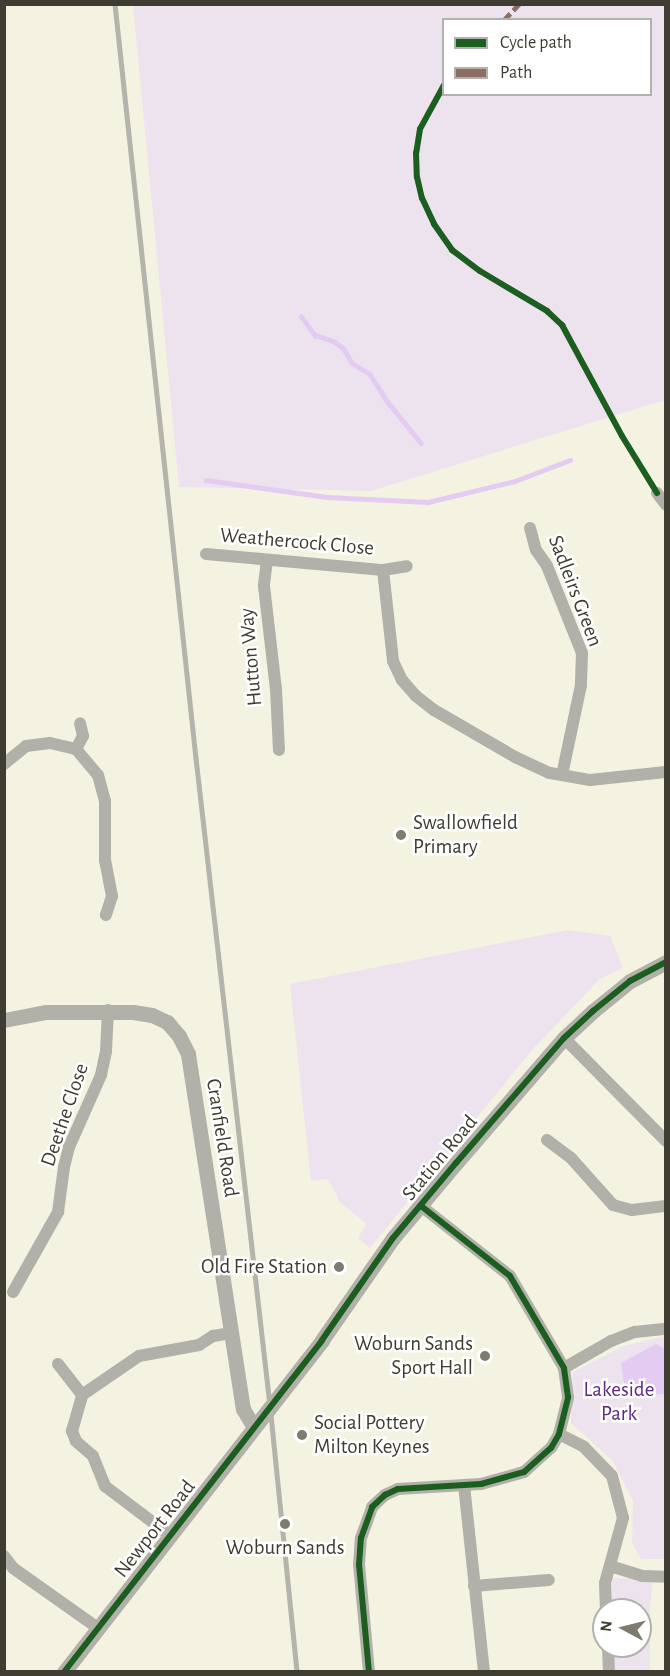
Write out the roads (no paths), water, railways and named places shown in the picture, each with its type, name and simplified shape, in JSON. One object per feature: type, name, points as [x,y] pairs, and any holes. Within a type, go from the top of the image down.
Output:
[{"type":"street","points":[[657,493],[666,505]]},
{"type":"street","name":"Sadleirs Green","points":[[530,528],[536,550],[547,566],[582,653],[581,685],[562,775]]},
{"type":"street","name":"Weathercock Close","points":[[206,554],[384,570],[407,566]]},
{"type":"street","name":"Hutton Way","points":[[267,560],[264,586],[276,689],[279,750]]},
{"type":"street","name":"Weathercock Close","points":[[384,570],[393,661],[402,680],[416,696],[515,757],[540,769],[590,780],[666,772]]},
{"type":"street","points":[[76,749],[83,736],[80,723]]},
{"type":"street","points":[[4,764],[26,746],[50,743],[76,749],[98,775],[105,801],[105,860],[112,896],[106,915]]},
{"type":"street","name":"Station Road","points":[[270,1405],[322,1340],[393,1238],[564,1038],[630,981],[666,962]]},
{"type":"street","name":"Cranfield Road","points":[[4,1020],[46,1012],[108,1010],[152,1015],[167,1022],[179,1036],[188,1054],[243,1409],[254,1427]]},
{"type":"street","name":"Deethe Close","points":[[13,1292],[58,1212],[69,1147],[101,1075],[106,1051],[108,1010]]},
{"type":"street","points":[[564,1038],[666,1141]]},
{"type":"street","points":[[547,1140],[571,1158],[613,1205],[632,1210],[666,1206]]},
{"type":"street","points":[[369,1671],[359,1565],[365,1520],[372,1507],[385,1495],[399,1489],[481,1484],[525,1472],[550,1448],[559,1434],[568,1397],[564,1368],[510,1276],[421,1206]]},
{"type":"street","points":[[564,1368],[611,1341],[635,1332],[666,1329]]},
{"type":"street","points":[[171,1536],[105,1486],[93,1456],[76,1441],[72,1431],[82,1395],[140,1356],[199,1344],[213,1336],[232,1333]]},
{"type":"street","points":[[58,1364],[82,1395]]},
{"type":"street","name":"Newport Road","points":[[64,1671],[99,1629],[270,1405]]},
{"type":"street","points":[[559,1434],[584,1447],[612,1476],[623,1518],[605,1583],[606,1598]]},
{"type":"street","points":[[464,1485],[484,1671]]},
{"type":"street","points":[[4,1556],[13,1568],[99,1629]]},
{"type":"street","points":[[610,1566],[642,1575],[666,1577]]},
{"type":"street","points":[[474,1586],[549,1580]]},
{"type":"waterway","points":[[301,316],[315,335],[335,342],[344,349],[352,363],[370,374],[387,401],[421,443]]},
{"type":"waterway","points":[[206,480],[327,497],[428,502],[515,481],[570,460]]},
{"type":"railway","points":[[115,4],[196,758],[270,1405],[297,1672]]},
{"type":"place","name":"Swallowfield Primary","points":[[401,835]]},
{"type":"place","name":"Old Fire Station","points":[[339,1267]]},
{"type":"place","name":"Woburn Sands Sport Hall","points":[[485,1356]]},
{"type":"place","name":"Social Pottery Milton Keynes","points":[[302,1435]]},
{"type":"place","name":"Woburn Sands","points":[[285,1524]]},
{"type":"park label","name":"Lakeside Park","points":[[619,1402]]}]
